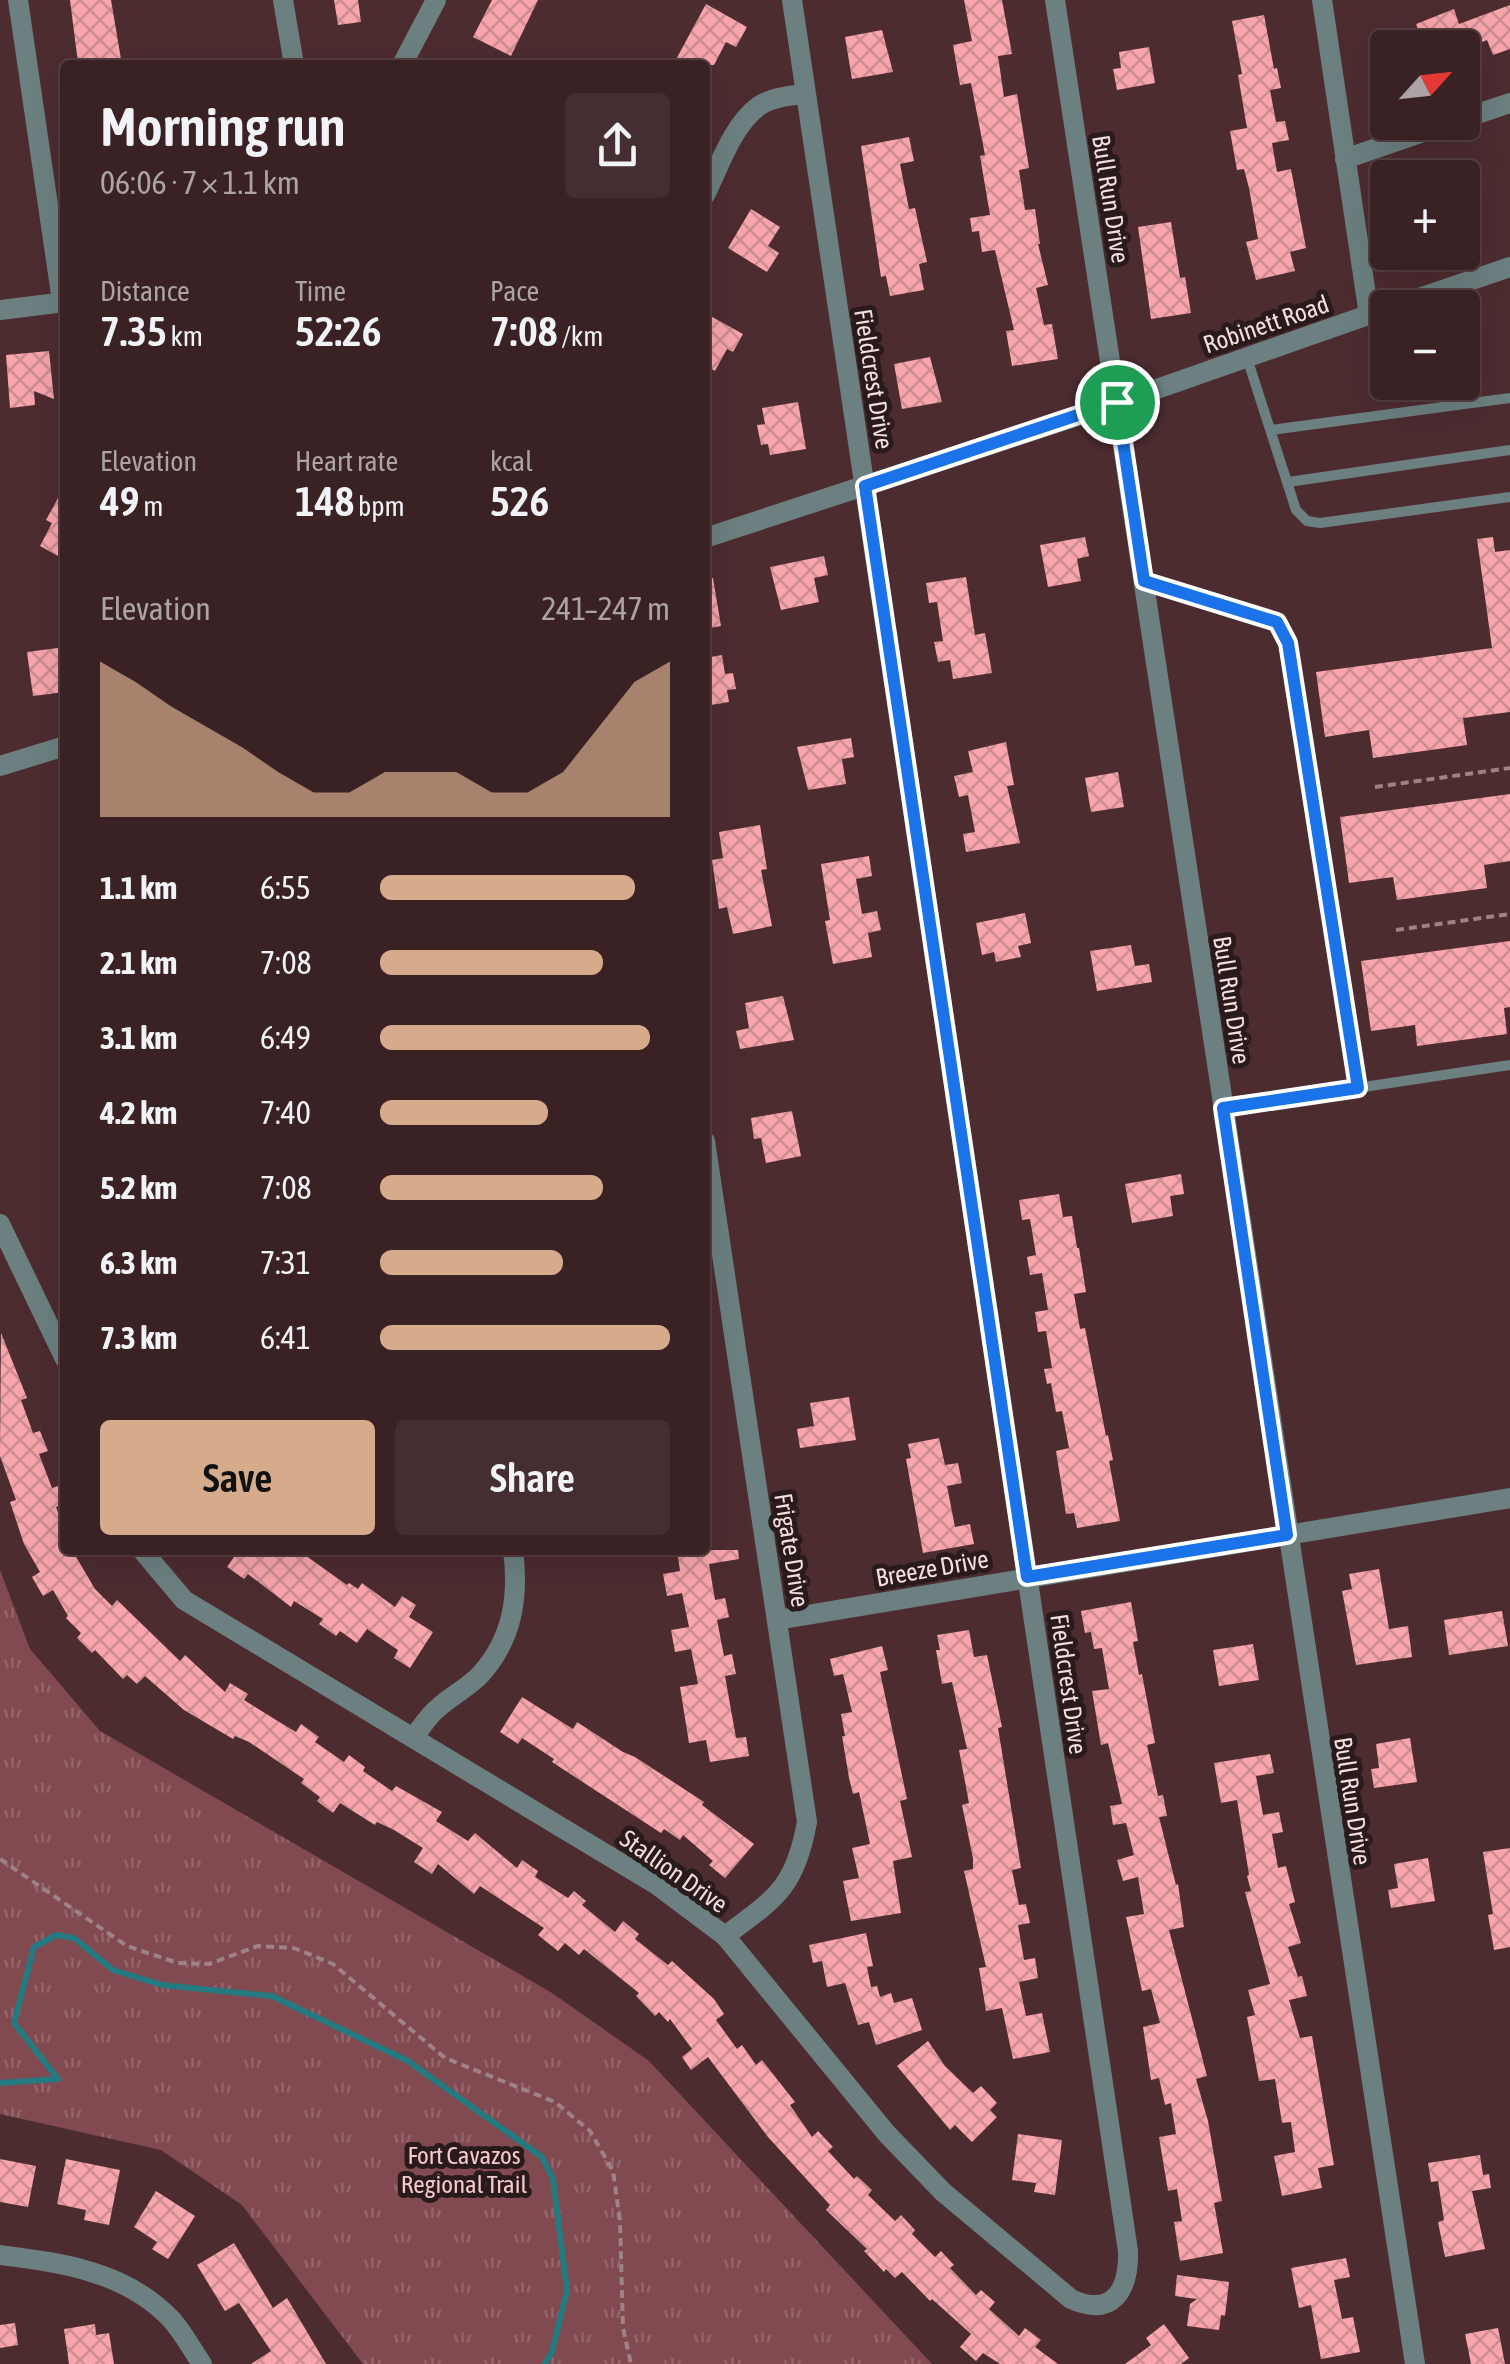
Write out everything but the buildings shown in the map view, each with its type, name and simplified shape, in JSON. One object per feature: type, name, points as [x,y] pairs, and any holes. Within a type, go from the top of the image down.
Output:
[{"type":"street","points":[[18,0],[60,275]]},
{"type":"street","points":[[283,0],[293,60]]},
{"type":"street","points":[[405,60],[436,0]]},
{"type":"street","name":"Fieldcrest Drive","points":[[792,0],[1128,2251],[1124,2290],[1110,2302]]},
{"type":"street","name":"Bull Run Drive","points":[[1055,0],[1414,2364]]},
{"type":"street","points":[[1322,0],[1345,158],[1377,290]]},
{"type":"street","points":[[710,185],[744,120],[759,106],[776,98],[805,94]]},
{"type":"street","points":[[1480,113],[1510,103]]},
{"type":"street","points":[[1345,158],[1398,140]]},
{"type":"street","name":"Robinett Road","points":[[1442,290],[1510,267]]},
{"type":"street","points":[[0,310],[60,302]]},
{"type":"street","name":"Robinett Road","points":[[710,536],[1370,314]]},
{"type":"street","points":[[0,766],[60,748]]},
{"type":"street","name":"Frigate Drive","points":[[710,1209],[807,1822],[800,1860],[786,1884],[725,1936]]},
{"type":"street","points":[[0,1224],[60,1349]]},
{"type":"street","name":"Breeze Drive","points":[[777,1620],[1510,1498]]},
{"type":"street","name":"Stallion Drive","points":[[146,1555],[184,1600],[657,1884],[725,1936],[887,2134],[944,2192],[1071,2300],[1088,2306],[1110,2302]]},
{"type":"street","points":[[413,1738],[435,1710],[480,1676],[497,1652],[516,1600],[512,1555]]},
{"type":"street","points":[[0,2254],[92,2270],[116,2280],[172,2320],[202,2364]]},
{"type":"lane","points":[[1247,357],[1296,510],[1307,520],[1320,523],[1510,497]]},
{"type":"lane","points":[[1271,430],[1510,398]]},
{"type":"lane","points":[[1288,482],[1510,450]]},
{"type":"lane","points":[[1144,581],[1277,622],[1288,643],[1358,1088]]},
{"type":"lane","points":[[1223,1108],[1510,1065]]},
{"type":"path","points":[[1375,787],[1510,768]]},
{"type":"path","points":[[1396,930],[1510,914]]},
{"type":"path","points":[[0,1859],[127,1946],[178,1963],[209,1964],[258,1946],[294,1948],[333,1964],[446,2058],[555,2102],[590,2132],[613,2170],[620,2221],[623,2328],[631,2364]]},
{"type":"green space","name":"Fort Cavazos Regional Trail","points":[[0,1570],[30,1649],[100,1731],[552,1993],[649,2061],[932,2364],[363,2364],[242,2205],[161,2150],[0,2114]]},
{"type":"waterway","points":[[0,2083],[58,2079],[14,2023],[34,1947],[56,1935],[74,1938],[113,1970],[162,1985],[272,1996],[408,2061],[542,2157],[553,2179],[567,2290],[552,2352],[545,2364]]},
{"type":"route","points":[[1117,402],[1144,581],[1277,622],[1288,643],[1358,1088],[1223,1108],[1287,1535],[1027,1577],[865,486],[1117,402]]}]
